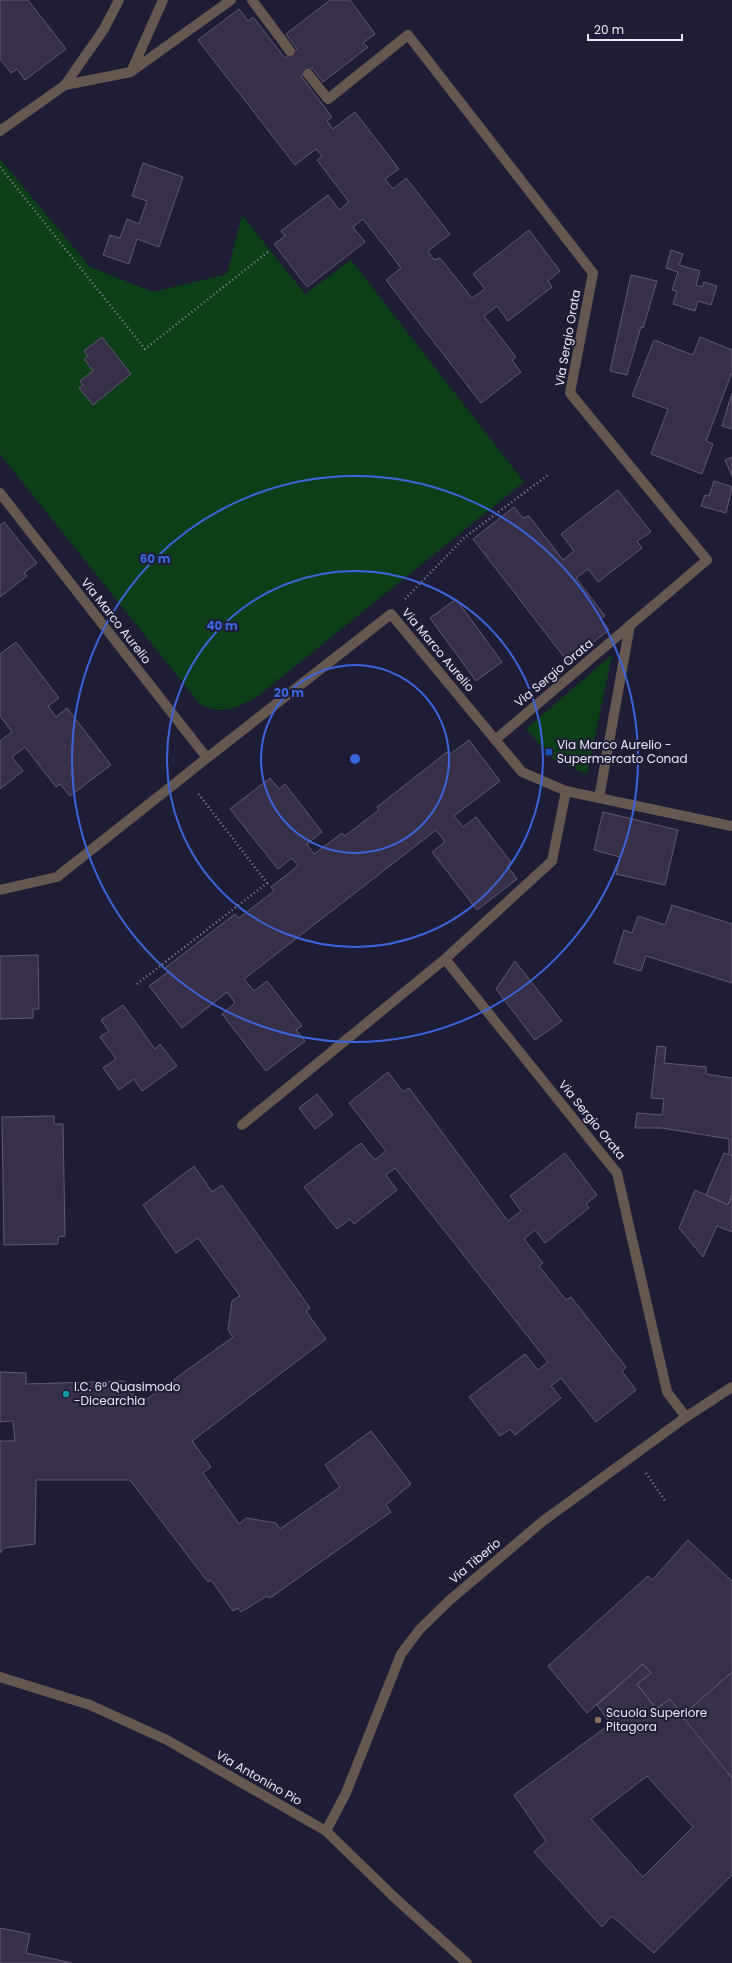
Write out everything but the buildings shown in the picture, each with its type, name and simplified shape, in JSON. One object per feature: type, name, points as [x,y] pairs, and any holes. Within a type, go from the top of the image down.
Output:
[{"type":"street","points":[[0,131],[65,85],[104,29],[119,0]]},
{"type":"street","points":[[131,72],[164,0]]},
{"type":"street","points":[[65,85],[131,72],[231,0]]},
{"type":"street","points":[[252,0],[290,51]]},
{"type":"street","name":"Via Sergio Orata","points":[[308,74],[328,99],[408,35],[593,273],[570,393],[707,560],[495,740]]},
{"type":"street","name":"Via Marco Aurelio","points":[[0,493],[207,758],[391,614],[522,772],[566,791],[732,826]]},
{"type":"street","points":[[599,798],[630,625]]},
{"type":"street","points":[[0,890],[57,877],[207,758]]},
{"type":"street","points":[[242,1125],[445,958],[552,861],[566,791]]},
{"type":"street","name":"Via Sergio Orata","points":[[445,958],[618,1173],[667,1392],[686,1417]]},
{"type":"street","name":"Via Tiberio","points":[[326,1831],[346,1793],[401,1654],[420,1629],[451,1599],[543,1521],[686,1417],[732,1387]]},
{"type":"street","name":"Via Antonino Pio","points":[[0,1678],[90,1705],[167,1740],[326,1831],[395,1898],[467,1963]]},
{"type":"path","points":[[0,167],[145,349],[269,251]]},
{"type":"path","points":[[391,614],[464,538],[548,475]]},
{"type":"path","points":[[137,984],[267,883],[184,776]]},
{"type":"path","points":[[634,1456],[666,1502]]},
{"type":"green space","points":[[0,159],[90,267],[153,292],[227,274],[242,215],[305,294],[351,260],[524,482],[258,696],[236,707],[223,710],[208,708],[200,704],[0,454]]},
{"type":"green space","points":[[612,655],[587,774],[554,760],[526,729]]},
{"type":"place","name":"Via Marco Aurelio - Supermercato Conad","points":[[549,752]]},
{"type":"place","name":"I.C. 6° Quasimodo -Dicearchia","points":[[66,1394]]},
{"type":"place","name":"Scuola Superiore Pitagora","points":[[598,1720]]}]
